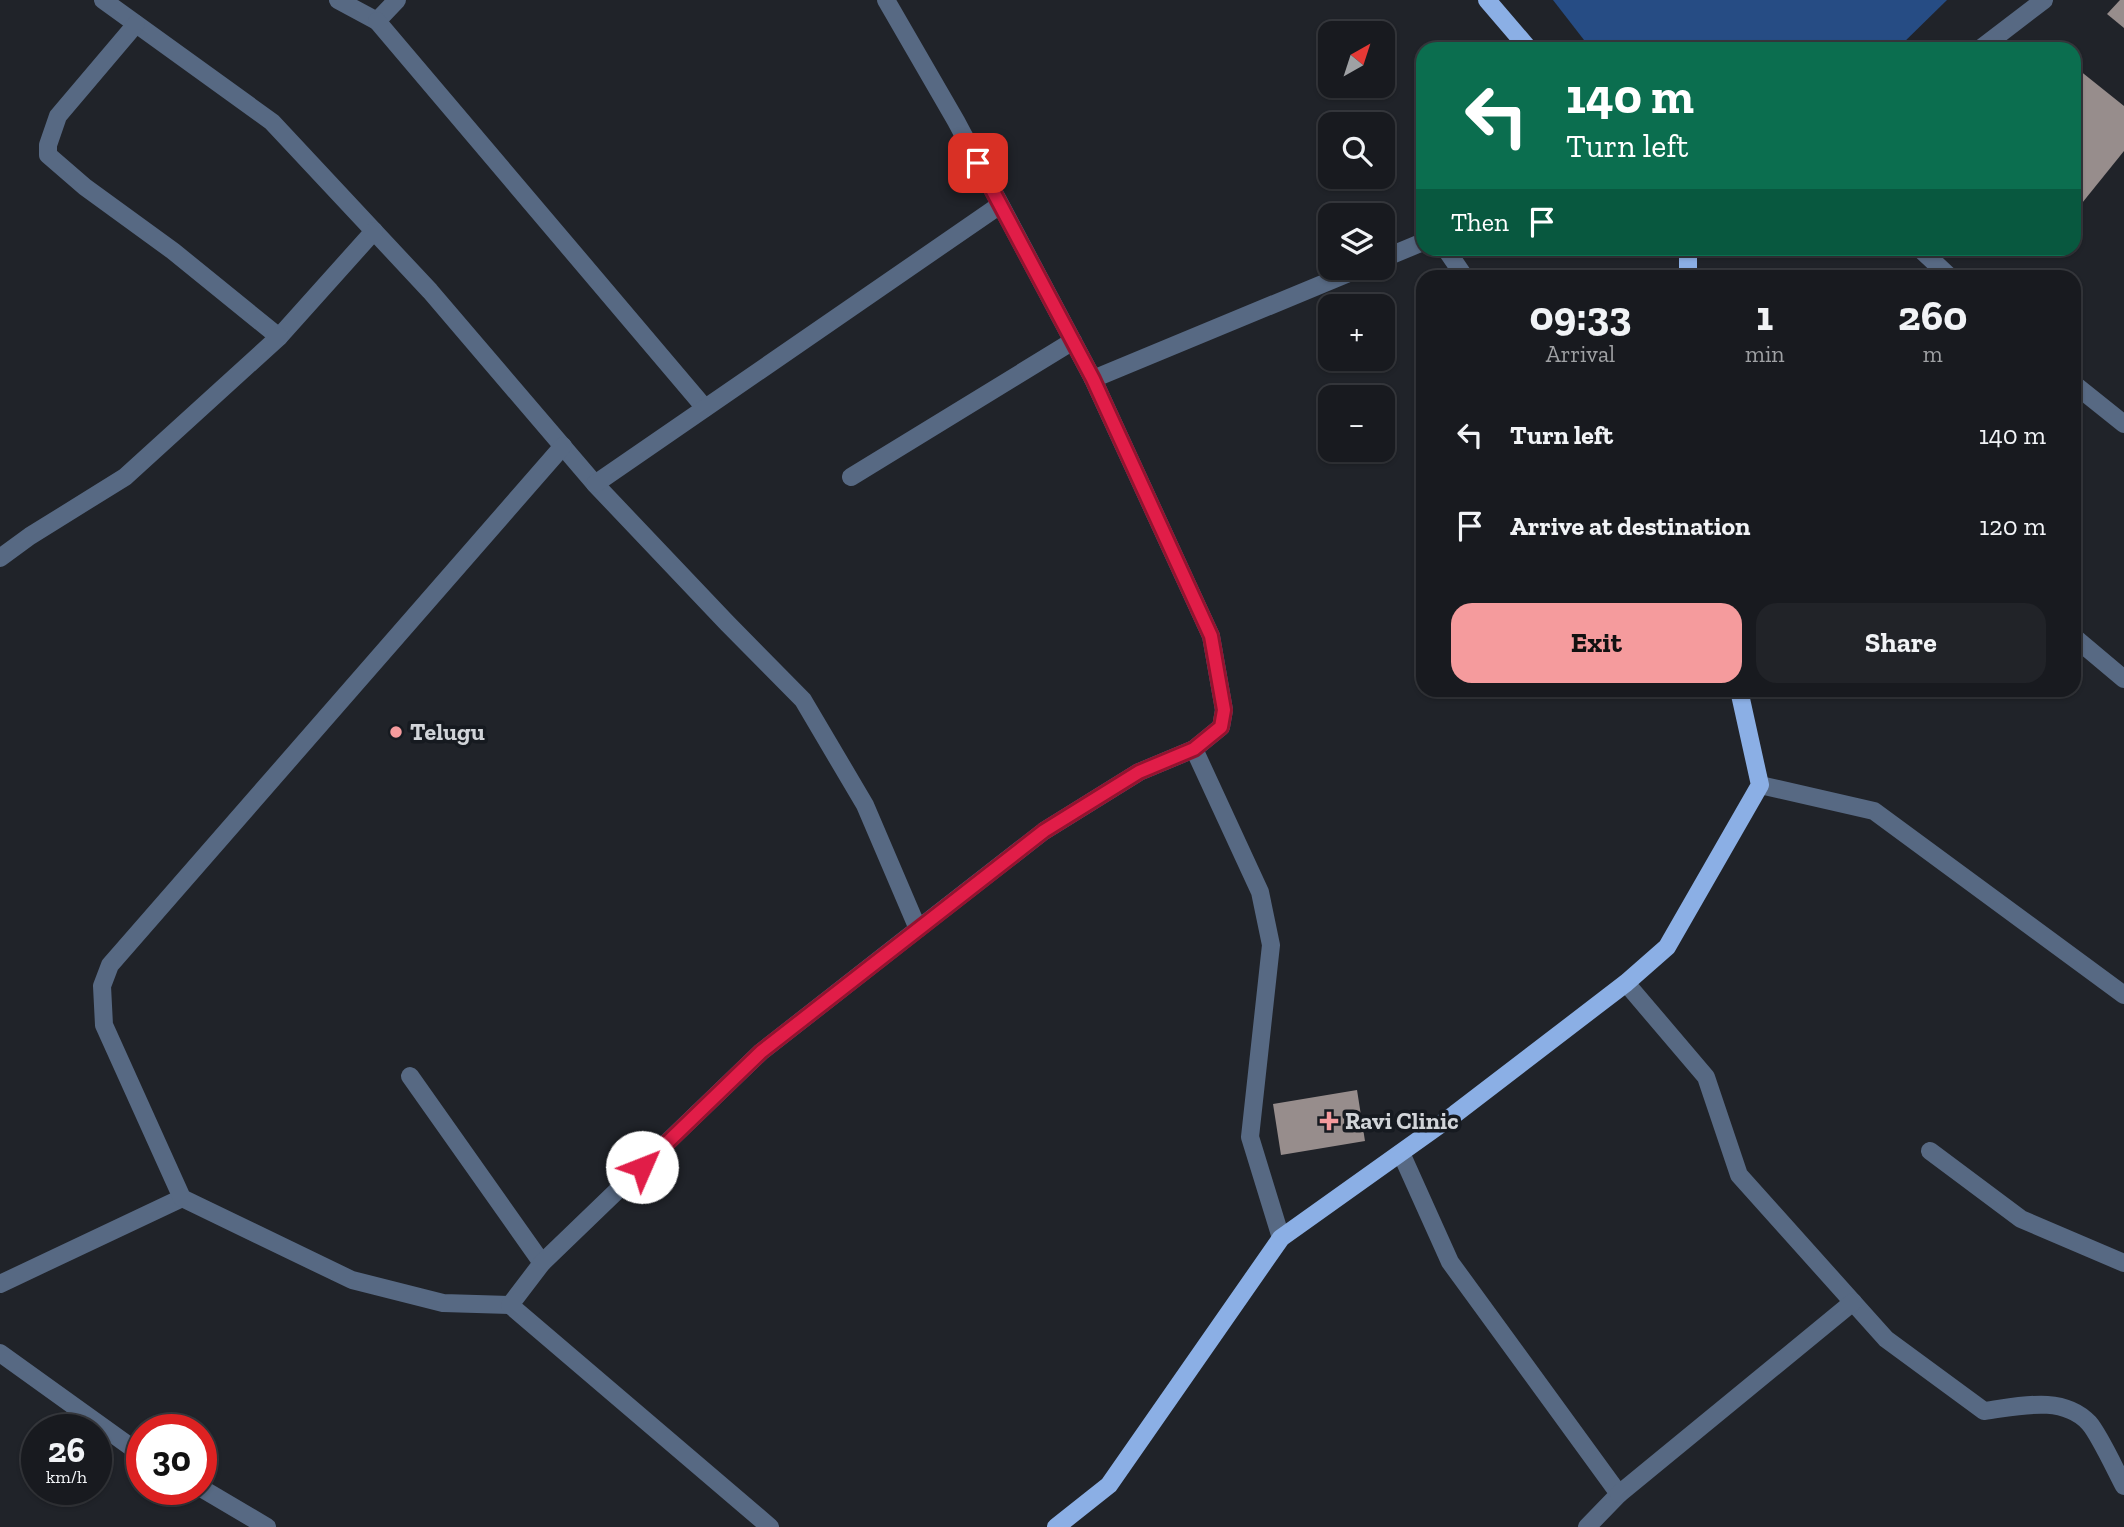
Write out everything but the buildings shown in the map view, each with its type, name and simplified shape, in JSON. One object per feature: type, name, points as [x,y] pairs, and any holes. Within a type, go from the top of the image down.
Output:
[{"type":"main road","points":[[1487,0],[1523,42]]},
{"type":"main road","points":[[1056,1527],[1109,1485],[1281,1238],[1455,1114],[1626,983],[1667,947],[1760,785],[1741,697]]},
{"type":"street","points":[[103,0],[272,122],[430,291],[596,484],[727,624],[803,700],[865,805],[918,929]]},
{"type":"street","points":[[338,0],[377,21],[705,408]]},
{"type":"street","points":[[377,21],[397,0]]},
{"type":"street","points":[[510,1305],[542,1263],[761,1052],[1044,831],[1139,772],[1194,749],[1221,727],[1224,710],[1211,636],[1093,379],[956,121],[886,0]]},
{"type":"street","points":[[1989,42],[2044,0]]},
{"type":"street","points":[[136,24],[58,116],[48,145],[48,155],[85,187],[173,251],[279,337]]},
{"type":"street","points":[[596,484],[1000,205]]},
{"type":"street","points":[[0,558],[30,536],[125,477],[279,337],[374,231]]},
{"type":"street","points":[[1395,254],[1416,245]]},
{"type":"street","points":[[1928,256],[1943,270]]},
{"type":"street","points":[[1093,379],[1332,280]]},
{"type":"street","points":[[851,477],[1073,341]]},
{"type":"street","points":[[2081,390],[2124,424]]},
{"type":"street","points":[[563,446],[110,965],[102,986],[104,1025],[182,1198],[352,1280],[443,1303],[510,1305],[770,1527]]},
{"type":"street","points":[[2081,643],[2124,679]]},
{"type":"street","points":[[1194,749],[1260,892],[1271,945],[1250,1137],[1281,1238]]},
{"type":"street","points":[[1760,785],[1874,811],[2124,995]]},
{"type":"street","points":[[1626,983],[1706,1077],[1739,1175],[1886,1339],[1984,1411],[2042,1403],[2072,1411],[2089,1423],[2124,1486]]},
{"type":"street","points":[[410,1076],[542,1263]]},
{"type":"street","points":[[1930,1151],[2021,1219],[2124,1263]]},
{"type":"street","points":[[1401,1153],[1450,1262],[1619,1494]]},
{"type":"street","points":[[0,1284],[182,1198]]},
{"type":"street","points":[[1587,1527],[1619,1494],[1853,1302]]},
{"type":"street","points":[[0,1353],[126,1444]]},
{"type":"street","points":[[217,1497],[267,1527]]},
{"type":"water","points":[[1553,0],[1947,0],[1904,42],[1586,42]]},
{"type":"place","name":"Telugu","points":[[396,732]]},
{"type":"place","name":"Ravi Clinic","points":[[1329,1121]]},
{"type":"route","points":[[642,1167],[761,1052],[1044,831],[1139,772],[1194,749],[1221,727],[1224,710],[1211,636],[1093,379],[978,163]]}]
